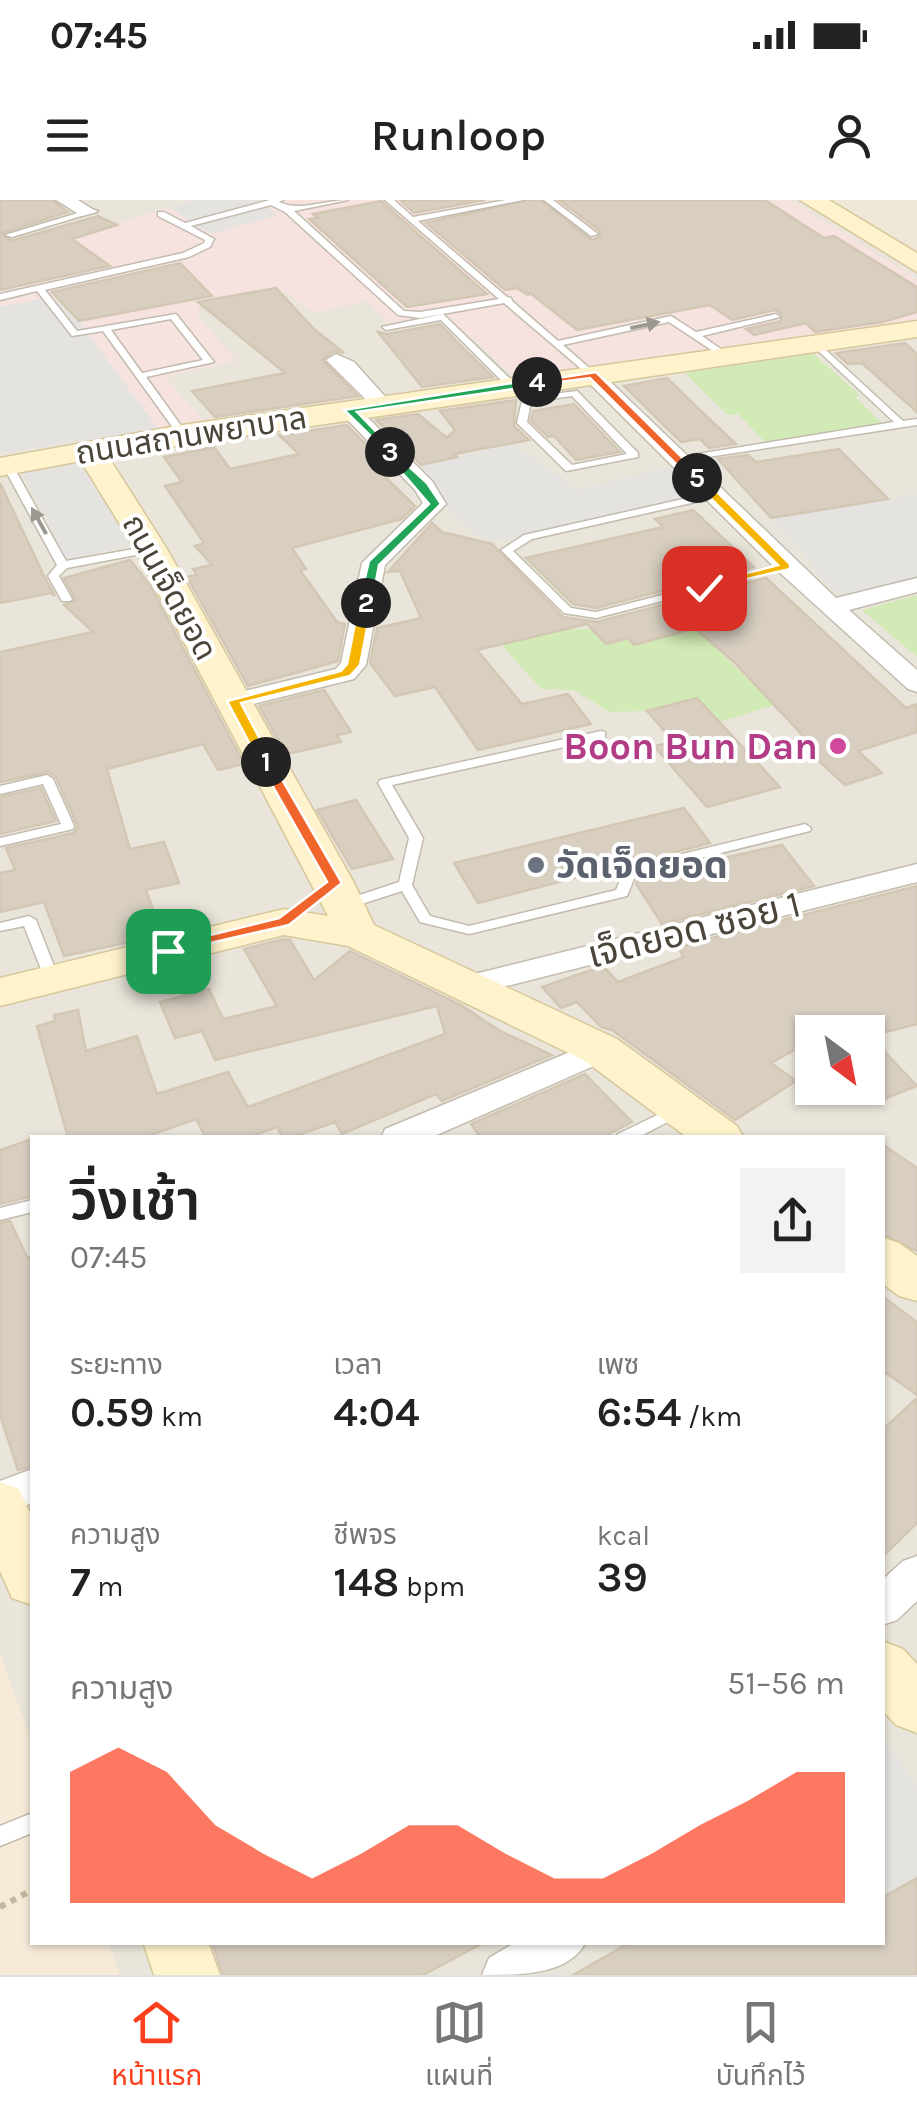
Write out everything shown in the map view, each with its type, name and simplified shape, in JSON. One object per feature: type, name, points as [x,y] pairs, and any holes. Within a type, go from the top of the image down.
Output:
[{"type":"street","points":[[65,200],[91,212]]},
{"type":"street","points":[[812,200],[917,264]]},
{"type":"street","name":"ถนนสถานพยาบาล","points":[[8,470],[182,434],[382,405],[519,393],[592,374],[917,329]]},
{"type":"street","points":[[336,360],[347,366],[382,405]]},
{"type":"street","points":[[592,374],[786,566],[917,684]]},
{"type":"street","points":[[233,701],[345,674],[353,665],[374,564],[435,504],[424,486],[349,410]]},
{"type":"street","name":"ถนนเจ็ดยอด","points":[[90,451],[151,549],[345,907]]},
{"type":"street","points":[[831,607],[917,585]]},
{"type":"street","name":"เจ็ดยอด ซอย 1","points":[[471,985],[917,873]]},
{"type":"street","points":[[0,992],[345,907],[471,985],[601,1050],[717,1135]]},
{"type":"street","points":[[404,1135],[601,1050]]},
{"type":"street","points":[[885,1258],[917,1282]]},
{"type":"street","points":[[30,1487],[0,1503],[30,1575]]},
{"type":"street","points":[[885,1604],[917,1574]]},
{"type":"street","points":[[885,1671],[917,1706]]},
{"type":"street","points":[[176,1945],[188,1975]]},
{"type":"street","points":[[506,1975],[558,1945]]},
{"type":"lane","points":[[288,210],[344,200]]},
{"type":"lane","points":[[389,200],[592,374]]},
{"type":"lane","points":[[413,219],[519,200]]},
{"type":"lane","points":[[548,200],[594,234]]},
{"type":"lane","points":[[186,225],[276,201],[401,313],[420,315],[508,300]]},
{"type":"lane","points":[[9,235],[91,212]]},
{"type":"lane","points":[[0,298],[186,255],[207,245],[210,239],[160,214]]},
{"type":"lane","points":[[38,287],[75,334],[173,316],[210,362],[139,376]]},
{"type":"lane","points":[[386,326],[443,317],[519,393],[522,423],[570,469],[634,455],[574,393],[519,393]]},
{"type":"lane","points":[[695,336],[776,317]]},
{"type":"lane","points":[[555,344],[671,320],[725,356]]},
{"type":"lane","points":[[104,328],[182,434]]},
{"type":"lane","points":[[815,343],[901,424]]},
{"type":"lane","points":[[679,460],[917,422]]},
{"type":"lane","points":[[8,470],[63,565]]},
{"type":"lane","points":[[714,495],[528,537],[506,550],[568,611],[596,615],[786,566]]},
{"type":"lane","points":[[66,600],[52,576],[63,565],[151,549]]},
{"type":"lane","points":[[601,735],[384,783],[416,838],[405,886],[425,919],[469,930],[622,892],[630,871],[804,828]]},
{"type":"lane","points":[[0,790],[47,779],[68,826],[0,842]]},
{"type":"lane","points":[[345,907],[405,886]]},
{"type":"lane","points":[[0,927],[29,920],[52,980]]},
{"type":"lane","points":[[630,1135],[681,1108]]},
{"type":"lane","points":[[0,1214],[30,1206]]},
{"type":"lane","points":[[0,1836],[30,1824]]},
{"type":"path","points":[[0,1907],[30,1891]]},
{"type":"shaded area","points":[[0,200],[917,200],[917,1975],[0,1975]]},
{"type":"shaded area","points":[[189,200],[790,200],[917,279],[917,321],[515,377],[446,315],[389,323],[366,301],[314,313],[277,286],[200,303],[198,316],[237,361],[165,377],[204,422],[0,453],[0,264]]},
{"type":"shaded area","points":[[194,200],[263,200],[276,216],[210,234],[168,207]]},
{"type":"shaded area","points":[[828,200],[917,200],[917,253]]},
{"type":"shaded area","points":[[46,298],[61,301],[79,321],[158,429],[0,453],[0,307]]},
{"type":"shaded area","points":[[513,444],[577,490],[674,466],[704,495],[487,543],[447,507],[414,468]]},
{"type":"shaded area","points":[[91,457],[141,544],[67,559],[21,470]]},
{"type":"shaded area","points":[[917,494],[917,579],[841,597],[771,518]]},
{"type":"shaded area","points":[[0,1653],[30,1736],[30,1945],[109,1945],[120,1975],[0,1975]]},
{"type":"shaded area","points":[[885,1742],[917,1786],[917,1878],[885,1897]]},
{"type":"green space","points":[[811,352],[860,395],[855,397],[882,423],[765,442],[738,414],[728,415],[685,373]]},
{"type":"green space","points":[[917,595],[917,657],[862,610]]},
{"type":"green space","points":[[676,625],[701,628],[711,643],[775,705],[719,722],[697,698],[647,711],[609,712],[574,690],[541,689],[501,644],[566,629],[591,629],[606,643]]},
{"type":"building","points":[[0,200],[52,200],[68,212],[2,233],[11,241],[98,216],[117,225],[72,239],[110,266],[0,290]]},
{"type":"building","points":[[400,200],[485,200],[414,213]]},
{"type":"building","points":[[540,200],[592,240],[601,236],[600,231],[559,200],[765,200],[824,238],[834,236],[917,287],[917,312],[882,322],[815,332],[806,323],[754,335],[746,329],[781,321],[782,314],[775,310],[732,320],[710,305],[577,330],[530,293],[517,288],[505,290],[426,223]]},
{"type":"building","points":[[382,201],[487,294],[407,307],[309,219],[318,218],[313,214]]},
{"type":"building","points":[[180,263],[212,296],[79,321],[52,292]]},
{"type":"building","points":[[276,288],[314,329],[344,353],[334,351],[322,360],[358,396],[215,417],[192,391],[285,373],[198,302]]},
{"type":"building","points":[[440,324],[493,377],[422,387],[378,332],[387,334]]},
{"type":"building","points":[[905,343],[917,354],[917,412],[862,363],[848,364],[836,353]]},
{"type":"building","points":[[667,378],[736,444],[709,448],[700,439],[681,442],[624,386]]},
{"type":"building","points":[[516,400],[514,426],[529,440],[454,454],[457,457],[421,465],[376,420],[418,414],[447,438],[455,430],[440,411]]},
{"type":"building","points":[[574,404],[620,452],[576,460],[554,436],[548,437],[531,421],[533,411]]},
{"type":"building","points":[[347,425],[392,471],[381,473],[415,506],[402,519],[292,548],[306,569],[300,570],[337,622],[345,624],[338,661],[248,686],[187,577],[197,575],[193,569],[212,565],[195,546],[204,543],[165,486],[182,482],[164,457],[214,447],[230,469],[299,454],[279,435]]},
{"type":"building","points":[[839,449],[888,499],[771,518],[718,459],[748,455],[756,462]]},
{"type":"building","points":[[0,483],[55,596],[51,593],[0,603]]},
{"type":"building","points":[[693,510],[754,567],[596,608],[573,604],[526,558],[663,527],[655,519]]},
{"type":"building","points":[[432,523],[442,532],[492,544],[563,617],[597,622],[766,578],[906,708],[917,704],[917,732],[858,751],[882,773],[845,785],[798,742],[806,739],[734,662],[695,628],[634,645],[628,638],[606,644],[587,624],[477,650],[522,704],[568,694],[591,724],[478,750],[435,687],[395,696],[370,663],[377,628],[421,618],[400,571],[388,572]]},
{"type":"building","points":[[130,560],[150,585],[244,764],[218,770],[203,744],[107,769],[130,849],[164,842],[179,883],[146,890],[162,935],[64,956],[44,902],[0,912],[0,873],[15,870],[6,848],[74,833],[78,827],[56,777],[49,772],[0,782],[0,652],[93,632],[64,605],[76,600],[64,578]]},
{"type":"building","points":[[324,690],[351,732],[337,735],[341,742],[286,754],[259,706]]},
{"type":"building","points":[[697,698],[780,787],[707,807],[654,746],[674,742],[647,711]]},
{"type":"building","points":[[41,788],[56,821],[0,834],[0,797]]},
{"type":"building","points":[[356,800],[393,859],[352,869],[317,810]]},
{"type":"building","name":"วัดเจ็ดยอด","points":[[684,808],[710,843],[478,903],[454,863]]},
{"type":"building","points":[[782,845],[814,886],[662,924],[636,884],[639,877]]},
{"type":"building","points":[[917,886],[917,1024],[885,1032],[885,1015],[795,1015],[795,1050],[771,1063],[795,1082],[735,1120],[612,1030],[601,1027],[577,1002],[561,1008],[542,987],[603,966],[618,982],[684,957],[677,947]]},
{"type":"building","points":[[290,940],[314,980],[350,951],[552,1055],[442,1101],[436,1094],[342,1134],[335,1122],[298,1135],[281,1135],[277,1127],[254,1135],[204,1135],[196,1119],[151,1135],[67,1135],[37,1026],[55,1021],[54,1015],[78,1010],[86,1051],[137,1036],[157,1094],[228,1072],[248,1107],[445,1034],[437,1006],[215,1060],[202,1031],[175,1038],[160,1002],[209,989],[223,1019],[277,1006],[244,949]]},
{"type":"building","points":[[885,1052],[917,1086],[885,1099]]},
{"type":"building","points":[[585,1074],[632,1122],[607,1135],[479,1135],[471,1124]]},
{"type":"building","points":[[30,1140],[30,1196],[0,1204],[0,1150]]},
{"type":"building","points":[[885,1146],[917,1168],[917,1251],[885,1235]]},
{"type":"building","points":[[10,1221],[30,1258],[30,1467],[18,1470],[0,1415],[0,1223]]},
{"type":"building","points":[[885,1298],[917,1322],[917,1395],[885,1372]]},
{"type":"building","points":[[917,1398],[917,1523],[885,1554],[885,1427]]},
{"type":"building","points":[[917,1878],[917,1975],[573,1975],[626,1945],[885,1945],[885,1896]]},
{"type":"building","points":[[213,1945],[479,1945],[423,1975],[223,1975]]},
{"type":"place","name":"Boon Bun Dan","points":[[838,746]]},
{"type":"place","name":"วัดเจ็ดยอด","points":[[536,865]]},
{"type":"route","points":[[168,951],[284,922],[334,883],[233,701],[345,674],[353,665],[374,564],[435,504],[424,486],[349,410],[592,374],[786,566],[704,588]]}]
